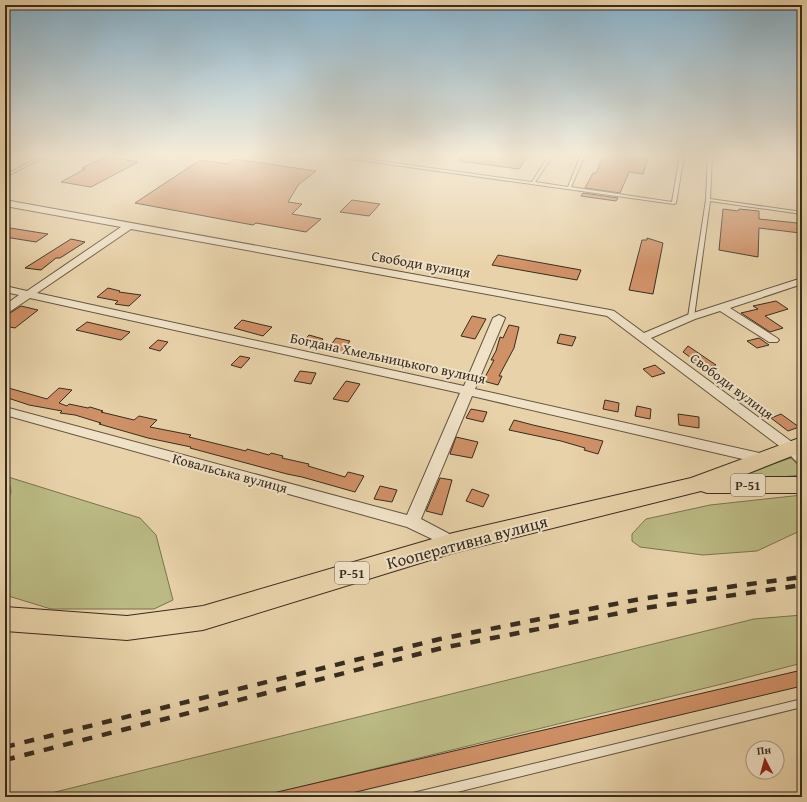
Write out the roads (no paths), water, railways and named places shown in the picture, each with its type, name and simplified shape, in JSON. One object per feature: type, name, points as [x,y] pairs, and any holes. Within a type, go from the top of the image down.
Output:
[{"type":"main road","name":"Р-51","points":[[695,485],[764,459],[798,451]]},
{"type":"main road","name":"Р-51","points":[[695,485],[802,486]]},
{"type":"main road","name":"Кооперативна вулиця","points":[[5,619],[127,628],[203,618],[453,543],[695,485]]},
{"type":"street","name":"Свободи вулиця","points":[[5,203],[610,313],[798,451]]},
{"type":"street","points":[[5,310],[129,226]]},
{"type":"street","points":[[643,337],[691,317],[802,281]]},
{"type":"street","name":"Богдана Хмельницького вулиця","points":[[5,289],[468,391],[764,459]]},
{"type":"street","points":[[721,307],[773,340]]},
{"type":"street","points":[[412,522],[499,318]]},
{"type":"street","name":"Ковальська вулиця","points":[[5,411],[412,522],[453,543]]},
{"type":"lane","points":[[600,192],[674,203],[676,192]]},
{"type":"lane","points":[[691,317],[708,192]]},
{"type":"lane","points":[[708,200],[802,213]]},
{"type":"lane","points":[[417,797],[802,703]]},
{"type":"railway","points":[[5,747],[440,639],[640,599],[802,577]]},
{"type":"railway","points":[[5,760],[442,648],[645,608],[802,585]]}]
